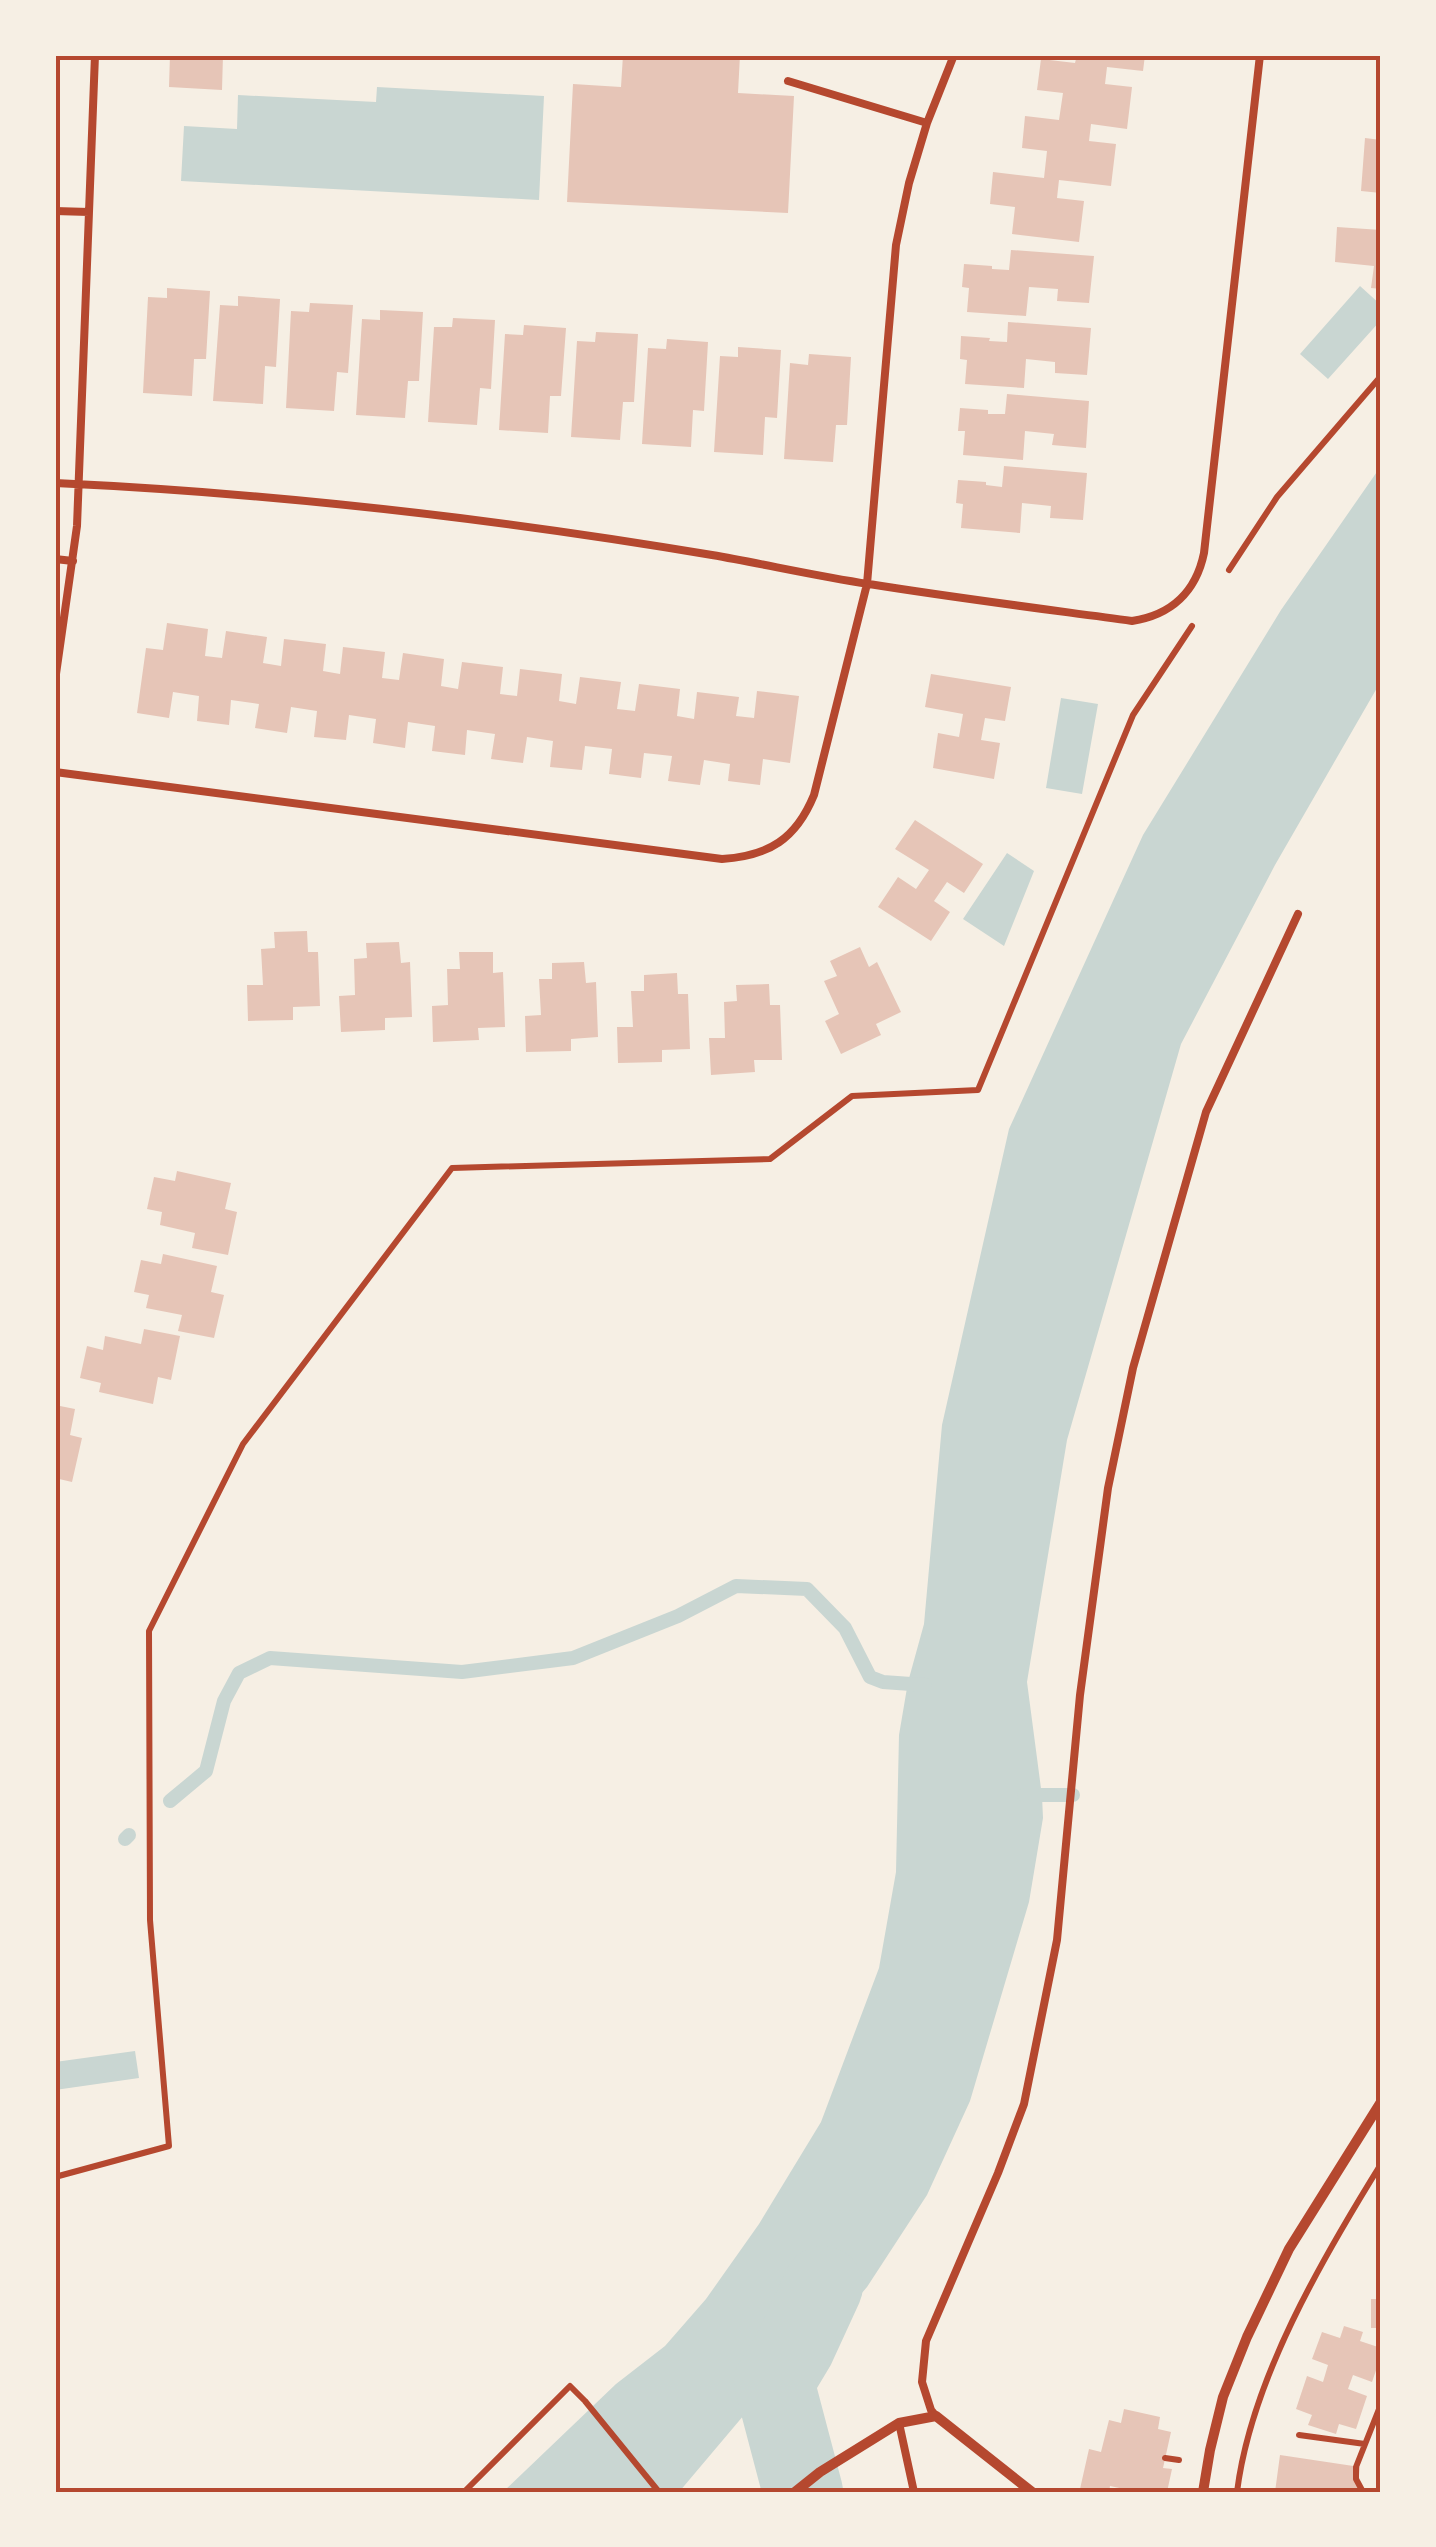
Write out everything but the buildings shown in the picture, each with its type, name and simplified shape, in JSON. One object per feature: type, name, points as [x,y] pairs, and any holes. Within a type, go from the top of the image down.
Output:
[{"type":"street","points":[[1203,2492],[1223,2398],[1247,2337],[1288,2249],[1381,2102]]},
{"type":"street","points":[[796,2492],[820,2472],[899,2423],[936,2416],[1032,2492]]},
{"type":"lane","points":[[55,681],[78,526],[95,55]]},
{"type":"lane","points":[[55,772],[722,860],[761,853],[779,843],[806,814],[814,795],[866,584],[896,245],[927,123],[954,55]]},
{"type":"lane","points":[[55,483],[297,502],[553,531],[866,584],[1132,621],[1150,618],[1182,599],[1200,570],[1204,553],[1260,55]]},
{"type":"lane","points":[[788,82],[927,123]]},
{"type":"lane","points":[[55,211],[89,212]]},
{"type":"lane","points":[[55,559],[72,561]]},
{"type":"lane","points":[[936,2416],[922,2382],[926,2341],[1024,2104],[1057,1940],[1082,1676],[1108,1488],[1132,1368],[1206,1112],[1298,914]]},
{"type":"lane","points":[[899,2423],[914,2492]]},
{"type":"path","points":[[1226,575],[1278,498],[1381,376]]},
{"type":"path","points":[[55,2177],[169,2146],[150,1920],[149,1632],[243,1444],[452,1168],[770,1159],[852,1096],[978,1090],[1132,715],[1195,622]]},
{"type":"path","points":[[1237,2492],[1252,2420],[1274,2364],[1339,2232],[1381,2164]]},
{"type":"path","points":[[464,2492],[570,2386],[660,2492]]},
{"type":"path","points":[[1362,2492],[1356,2467],[1381,2404]]},
{"type":"path","points":[[1299,2435],[1365,2444]]},
{"type":"path","points":[[1165,2458],[1178,2460]]},
{"type":"shaded area","points":[[377,87],[544,96],[539,200],[181,181],[184,126],[237,129],[238,95],[376,102]]},
{"type":"shaded area","points":[[1360,286],[1381,305],[1381,320],[1328,379],[1300,354]]},
{"type":"shaded area","points":[[1381,466],[1381,681],[1275,865],[1181,1044],[1067,1440],[1027,1682],[1043,1818],[1029,1902],[970,2101],[927,2195],[867,2287],[818,2345],[774,2382],[679,2492],[503,2492],[616,2384],[665,2346],[706,2299],[759,2224],[821,2122],[879,1968],[896,1872],[899,1735],[924,1624],[942,1425],[1009,1129],[1143,835],[1281,610]]},
{"type":"shaded area","points":[[1061,698],[1098,704],[1082,794],[1046,788]]},
{"type":"shaded area","points":[[1007,853],[1034,871],[1004,946],[963,919]]},
{"type":"shaded area","points":[[135,2051],[139,2078],[55,2090],[55,2062]]},
{"type":"waterway","points":[[170,1801],[206,1771],[224,1701],[239,1673],[270,1658],[462,1672],[573,1658],[678,1616],[736,1586],[807,1589],[845,1628],[870,1677],[883,1682],[925,1685]]},
{"type":"waterway","points":[[1024,1795],[1073,1795]]},
{"type":"waterway","points":[[125,1839],[129,1835]]},
{"type":"waterway","points":[[803,2492],[774,2382],[823,2286]]}]
